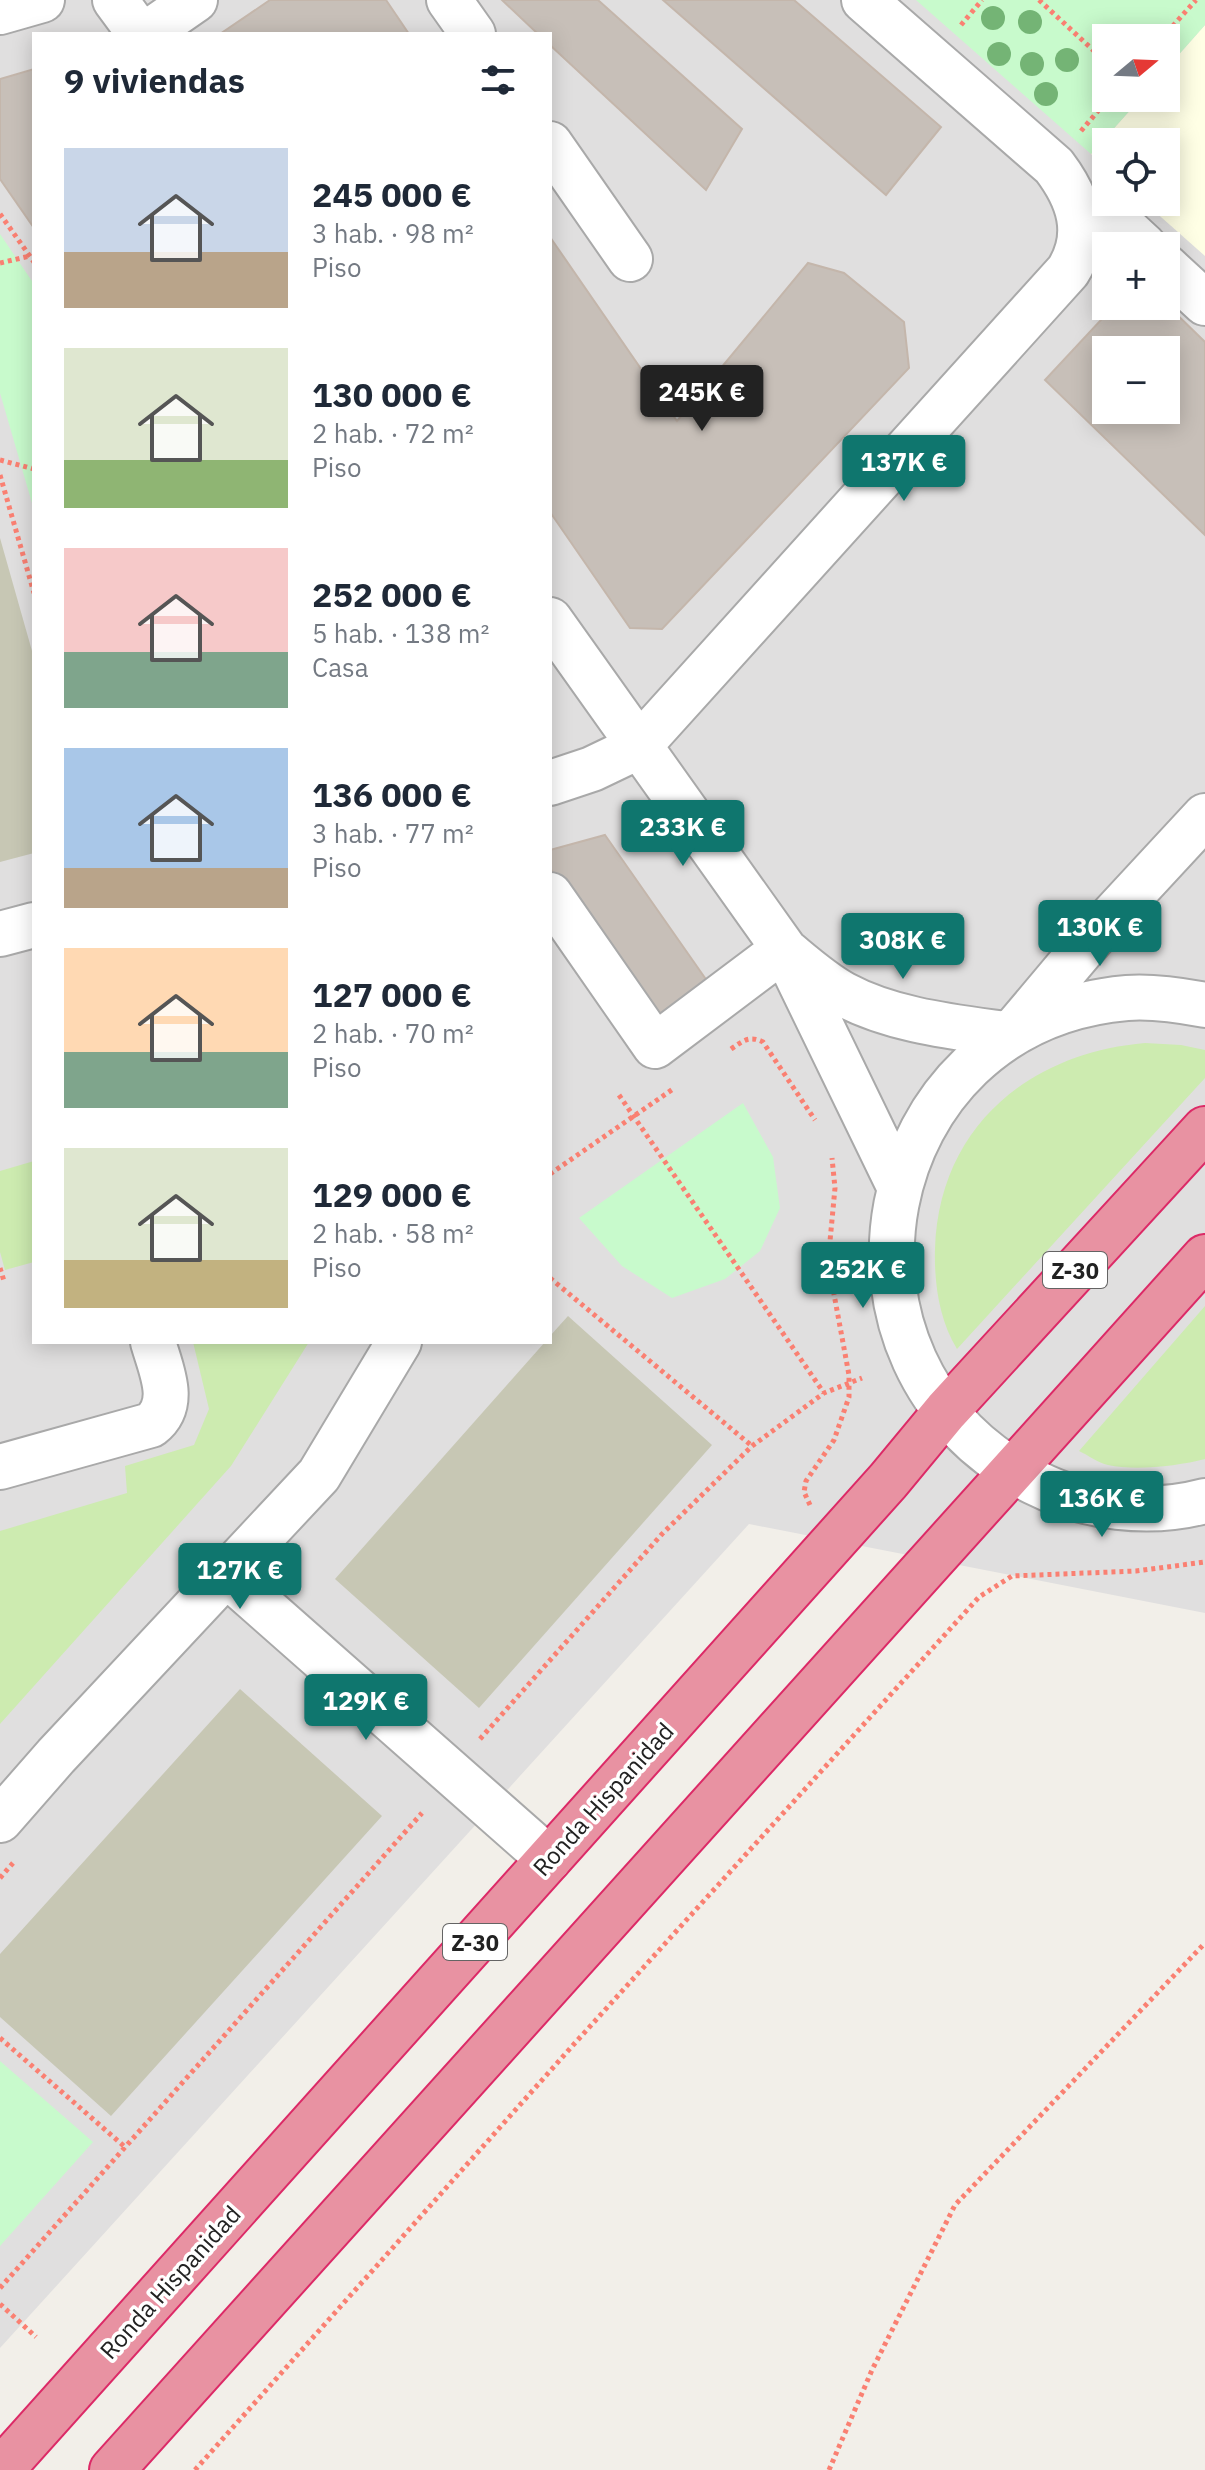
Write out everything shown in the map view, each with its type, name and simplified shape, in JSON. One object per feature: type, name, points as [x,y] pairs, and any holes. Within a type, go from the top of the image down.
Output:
[{"type":"highway","name":"Ronda Hispanidad","points":[[1,2470],[840,1534],[946,1411],[1205,1129]]},
{"type":"highway","points":[[112,2470],[1205,1257]]},
{"type":"street","points":[[0,12],[42,0]]},
{"type":"street","points":[[115,0],[139,32]]},
{"type":"street","points":[[149,32],[195,0]]},
{"type":"street","points":[[449,0],[472,32]]},
{"type":"street","points":[[552,782],[592,769],[638,747],[1068,271],[1081,243],[1111,230],[1076,201],[1066,183],[1039,151],[864,0]]},
{"type":"street","points":[[552,147],[630,259]]},
{"type":"street","points":[[1180,280],[1205,303]]},
{"type":"street","points":[[552,623],[784,949],[899,1186]]},
{"type":"street","points":[[1011,1035],[1091,939],[1205,816]]},
{"type":"street","points":[[552,898],[655,1046],[784,949]]},
{"type":"street","points":[[0,934],[32,926]]},
{"type":"street","points":[[784,949],[844,995],[883,1011],[1011,1035]]},
{"type":"street","points":[[1205,1005],[1169,999],[1128,998],[1087,1004],[1048,1017],[1011,1035],[984,1054],[944,1096],[923,1129],[899,1186],[890,1255],[895,1297],[906,1339],[923,1378],[946,1411],[976,1444],[1011,1470],[1053,1492],[1098,1504],[1145,1509],[1205,1501]]},
{"type":"street","points":[[0,1467],[151,1425],[158,1420],[164,1411],[166,1391],[154,1344]]},
{"type":"street","points":[[0,1820],[319,1475],[398,1344]]},
{"type":"street","points":[[227,1575],[549,1859]]},
{"type":"path","points":[[958,28],[982,0]]},
{"type":"path","points":[[1039,0],[1092,49]]},
{"type":"path","points":[[1175,24],[1196,0]]},
{"type":"path","points":[[1080,132],[1097,112]]},
{"type":"path","points":[[0,214],[32,259],[0,263]]},
{"type":"path","points":[[0,460],[32,468]]},
{"type":"path","points":[[0,475],[32,586]]},
{"type":"path","points":[[720,1056],[745,1039],[753,1037],[763,1042],[820,1129]]},
{"type":"path","points":[[552,1173],[683,1082]]},
{"type":"path","points":[[619,1095],[824,1393]]},
{"type":"path","points":[[831,1155],[835,1164],[831,1278],[849,1397],[834,1440],[811,1472],[804,1492],[808,1504],[840,1534]]},
{"type":"path","points":[[0,1268],[4,1281]]},
{"type":"path","points":[[552,1280],[752,1446]]},
{"type":"path","points":[[479,1740],[662,1534],[752,1446],[824,1393],[862,1378]]},
{"type":"path","points":[[195,2470],[947,1629],[979,1597],[1012,1576],[1136,1571],[1205,1562]]},
{"type":"path","points":[[0,2288],[422,1813]]},
{"type":"path","points":[[829,2470],[872,2370],[955,2205],[1205,1943]]},
{"type":"path","points":[[0,2038],[125,2147]]},
{"type":"path","points":[[0,2304],[36,2337]]},
{"type":"shaded area","points":[[0,0],[1205,0],[1205,1613],[749,1524],[0,2348]]},
{"type":"shaded area","points":[[1205,25],[1205,256],[1160,216],[1180,216],[1180,128],[1114,128],[1128,112],[1180,112],[1180,53]]},
{"type":"shaded area","points":[[0,538],[32,651],[32,854],[0,862]]},
{"type":"shaded area","points":[[568,1316],[712,1445],[479,1708],[335,1579],[543,1344],[552,1344],[552,1334]]},
{"type":"shaded area","points":[[240,1689],[382,1816],[111,2116],[0,2017],[0,1954]]},
{"type":"green space","points":[[916,0],[1205,0],[1205,25],[1180,53],[1180,24],[1092,24],[1092,112],[1128,112],[1114,128],[1092,128],[1091,154]]},
{"type":"green space","points":[[0,234],[32,281],[32,503],[0,393]]},
{"type":"green space","points":[[1145,1043],[1205,1050],[1205,1078],[957,1349],[939,1300],[935,1249],[940,1206],[953,1167],[973,1133],[998,1104],[1029,1080],[1064,1062],[1103,1050]]},
{"type":"green space","points":[[743,1103],[773,1157],[780,1208],[760,1251],[725,1279],[672,1298],[622,1266],[579,1218]]},
{"type":"green space","points":[[32,1162],[32,1263],[5,1270],[0,1252],[0,1171]]},
{"type":"green space","points":[[1205,1306],[1205,1459],[1170,1466],[1131,1468],[1104,1464],[1079,1451]]},
{"type":"green space","points":[[193,1344],[308,1344],[231,1466],[0,1724],[0,1531],[127,1493],[125,1466],[194,1445],[209,1409]]},
{"type":"green space","points":[[0,2061],[93,2142],[0,2246]]},
{"type":"building","points":[[270,0],[386,0],[408,32],[223,32]]},
{"type":"building","points":[[502,0],[598,0],[742,129],[706,190],[552,47],[552,32],[536,32]]},
{"type":"building","points":[[663,0],[794,0],[941,127],[886,195]]},
{"type":"building","points":[[32,70],[32,225],[0,179],[0,79]]},
{"type":"building","points":[[552,240],[677,421],[808,263],[844,273],[904,322],[909,368],[662,629],[630,628],[552,515]]},
{"type":"building","points":[[1180,318],[1205,342],[1205,535],[1045,380],[1101,320]]},
{"type":"building","points":[[605,835],[712,988],[658,1026],[552,871],[552,849]]}]
